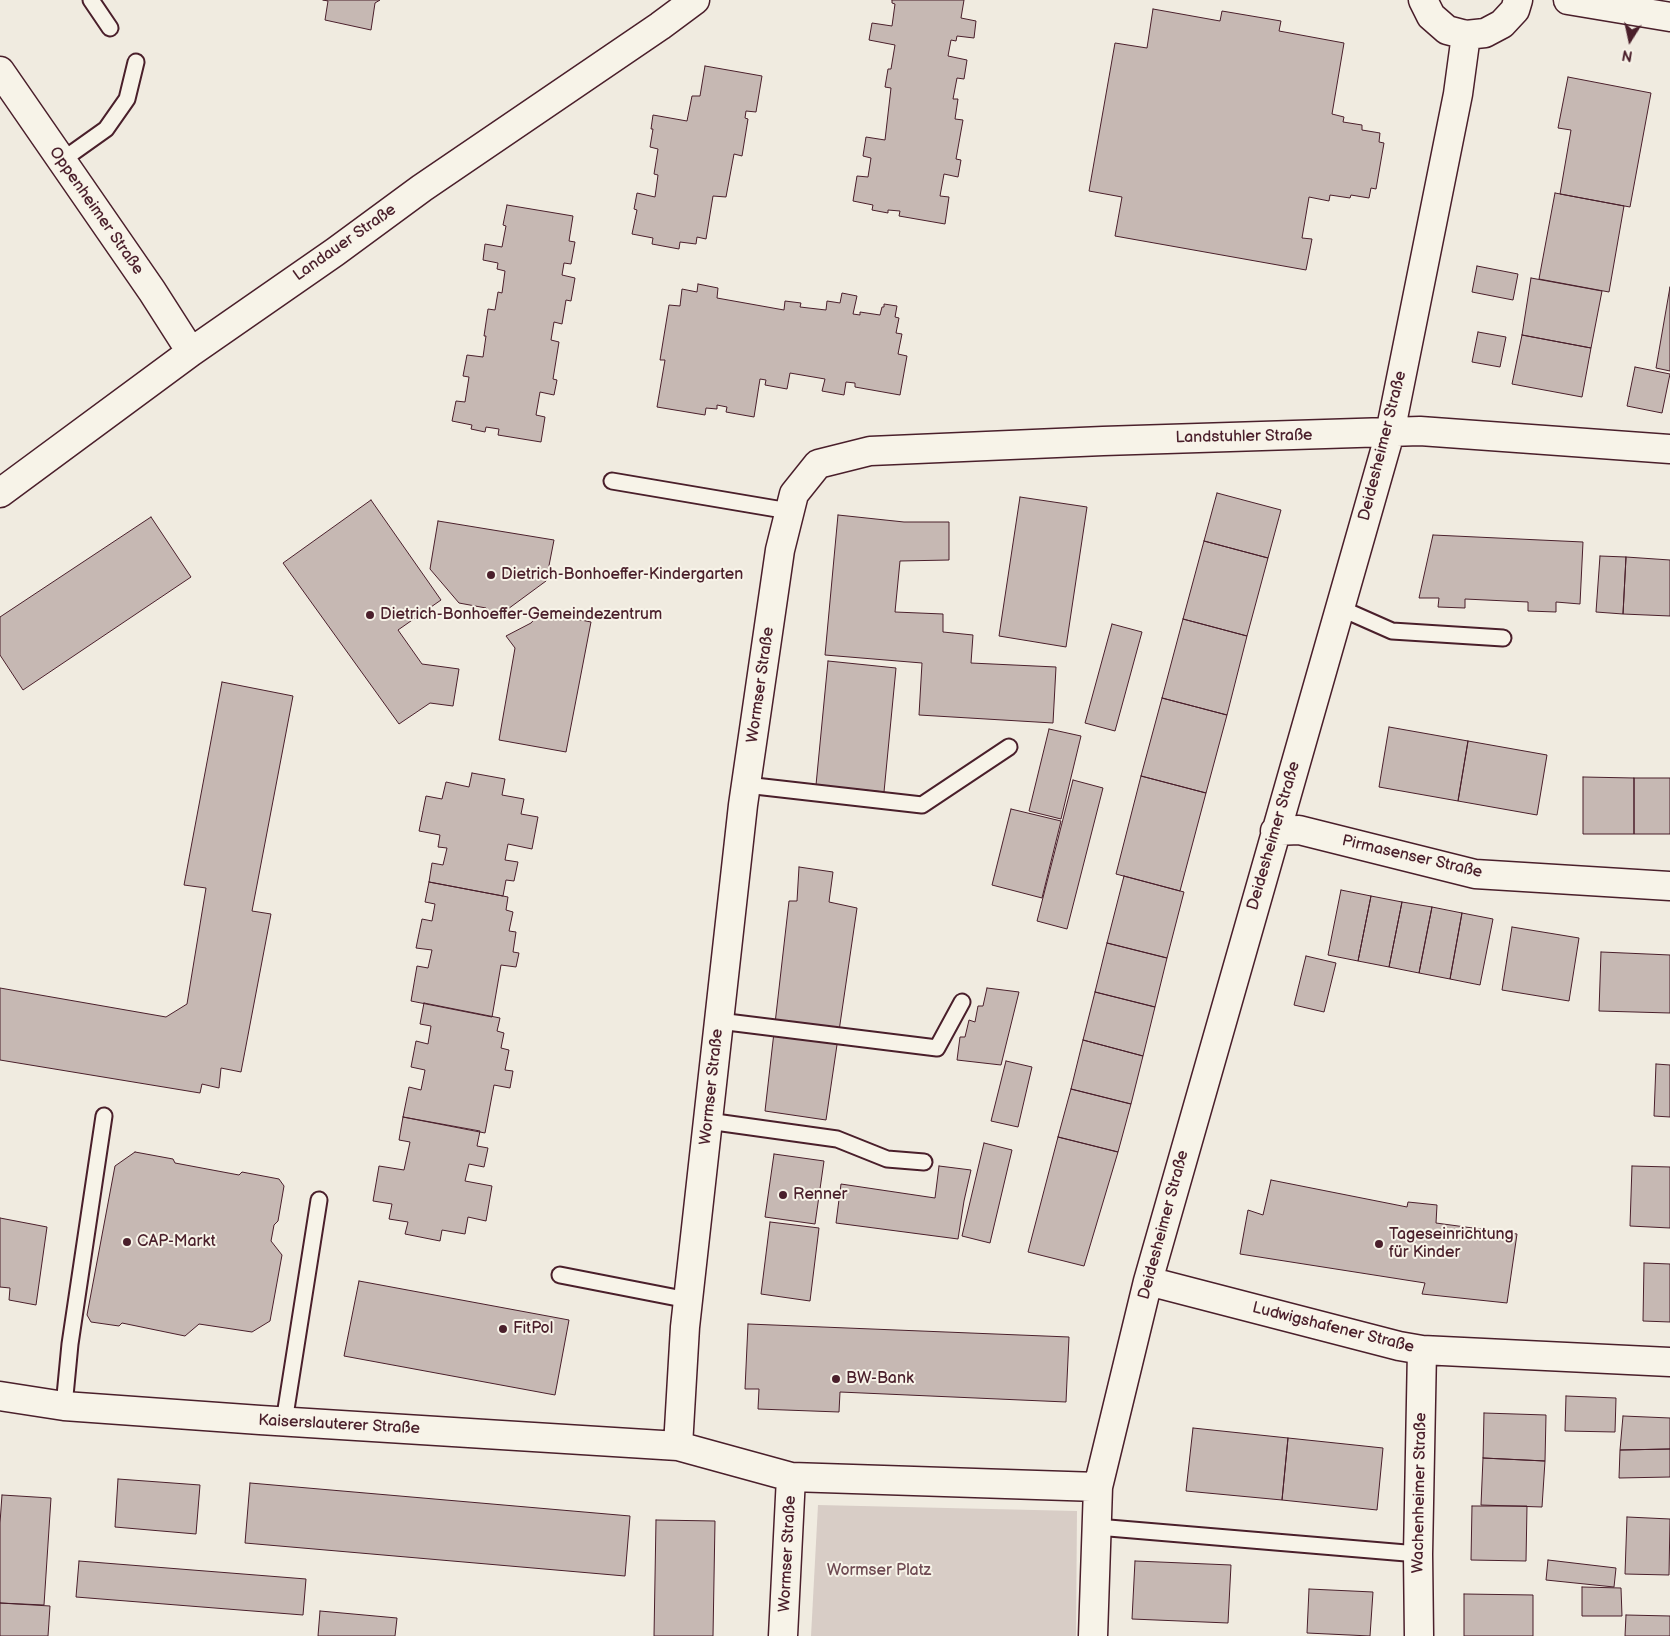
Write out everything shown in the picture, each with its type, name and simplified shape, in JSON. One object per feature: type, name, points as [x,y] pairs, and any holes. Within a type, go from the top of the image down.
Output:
[{"type":"street","name":"Landauer Straße","points":[[0,493],[192,352],[335,252],[422,188],[696,0]]},
{"type":"street","points":[[1422,0],[1431,16],[1447,30],[1466,35],[1485,33],[1502,24],[1515,10],[1518,0]]},
{"type":"street","points":[[1568,0],[1670,17]]},
{"type":"street","name":"Deidesheimer Straße","points":[[1093,1636],[1098,1487],[1148,1281],[1390,433],[1458,94],[1466,35]]},
{"type":"street","name":"Oppenheimer Straße","points":[[0,71],[192,352]]},
{"type":"street","name":"Landstuhler Straße","points":[[818,464],[870,451],[1103,440],[1420,431],[1670,449]]},
{"type":"street","name":"Wormser Straße","points":[[784,1636],[791,1476],[678,1446],[685,1328],[746,785],[780,550],[794,494],[818,464]]},
{"type":"street","name":"Pirmasenser Straße","points":[[1275,831],[1299,830],[1475,874],[1670,886]]},
{"type":"street","name":"Ludwigshafener Straße","points":[[1148,1281],[1399,1346],[1422,1350],[1670,1362]]},
{"type":"street","name":"Wachenheimer Straße","points":[[1419,1636],[1418,1554],[1422,1350]]},
{"type":"street","name":"Kaiserslauterer Straße","points":[[0,1396],[64,1406],[284,1422],[678,1446]]},
{"type":"street","points":[[791,1476],[1098,1487]]},
{"type":"lane","points":[[91,0],[110,28]]},
{"type":"lane","points":[[61,161],[106,129],[127,99],[136,62]]},
{"type":"lane","points":[[612,481],[789,511]]},
{"type":"lane","points":[[1340,608],[1392,631],[1503,638]]},
{"type":"lane","points":[[746,785],[922,806],[1009,747]]},
{"type":"lane","points":[[719,1022],[937,1048],[962,1002]]},
{"type":"lane","points":[[64,1406],[70,1344],[104,1116]]},
{"type":"lane","points":[[708,1121],[837,1138],[886,1159],[924,1162]]},
{"type":"lane","points":[[284,1422],[319,1200]]},
{"type":"lane","points":[[560,1275],[688,1300]]},
{"type":"lane","points":[[1097,1527],[1418,1554]]},
{"type":"green space","name":"Wormser Platz","points":[[818,1505],[1077,1511],[1076,1636],[811,1636]]},
{"type":"building","points":[[323,0],[380,0],[375,3],[371,30],[325,20],[328,1]]},
{"type":"building","points":[[892,0],[964,0],[961,18],[976,21],[974,38],[957,36],[956,41],[951,40],[948,56],[967,60],[964,79],[957,78],[953,99],[958,99],[955,119],[963,120],[956,159],[961,160],[958,177],[944,174],[940,196],[949,197],[945,224],[899,216],[900,211],[888,210],[888,213],[872,210],[873,205],[853,201],[857,176],[868,177],[871,158],[863,156],[866,137],[885,140],[891,88],[885,87],[888,69],[891,69],[895,45],[869,40],[872,23],[892,26],[895,4],[892,3]]},
{"type":"building","points":[[1153,9],[1220,21],[1222,11],[1281,21],[1279,31],[1344,43],[1332,114],[1344,117],[1343,122],[1362,125],[1362,130],[1380,133],[1379,142],[1384,143],[1376,189],[1371,188],[1369,198],[1351,195],[1350,198],[1330,195],[1329,201],[1309,197],[1302,238],[1312,239],[1306,270],[1115,236],[1122,197],[1089,191],[1115,43],[1147,48]]},
{"type":"building","points":[[705,66],[762,76],[756,112],[746,111],[745,118],[748,119],[742,156],[734,154],[726,197],[713,196],[706,239],[697,237],[696,244],[680,242],[679,249],[652,244],[653,238],[632,234],[637,210],[634,209],[637,193],[655,197],[658,175],[654,174],[658,149],[650,147],[653,115],[687,121],[692,96],[700,96]]},
{"type":"building","points":[[1568,77],[1651,93],[1630,207],[1560,194],[1571,130],[1558,128]]},
{"type":"building","points":[[1555,193],[1624,206],[1609,292],[1539,279]]},
{"type":"building","points":[[507,205],[573,216],[569,241],[575,242],[571,264],[564,263],[562,275],[575,278],[571,301],[566,300],[562,324],[554,322],[551,340],[559,342],[553,379],[557,380],[554,395],[540,392],[536,415],[545,417],[541,442],[498,435],[499,429],[486,427],[485,432],[471,429],[472,425],[452,421],[456,401],[465,402],[469,377],[463,376],[467,355],[483,357],[488,309],[495,310],[498,292],[502,293],[505,271],[497,269],[498,263],[483,260],[485,244],[502,247],[506,226],[503,225]]},
{"type":"building","points":[[1477,266],[1518,274],[1513,300],[1472,292]]},
{"type":"building","points":[[1531,278],[1602,291],[1591,348],[1522,335]]},
{"type":"building","points":[[698,284],[718,288],[717,298],[784,310],[785,301],[801,303],[800,307],[826,310],[827,301],[840,303],[842,293],[857,296],[853,314],[860,315],[860,312],[880,315],[884,304],[897,306],[895,317],[899,318],[896,333],[902,334],[898,354],[907,356],[900,395],[855,387],[855,383],[846,382],[844,395],[822,391],[825,379],[790,373],[787,389],[765,385],[766,380],[760,379],[754,417],[726,412],[727,407],[717,405],[717,409],[706,408],[705,415],[657,407],[665,360],[660,360],[669,305],[680,306],[682,289],[697,292]]},
{"type":"building","points":[[1670,287],[1670,371],[1656,368]]},
{"type":"building","points":[[1478,332],[1506,337],[1500,367],[1472,362]]},
{"type":"building","points":[[1522,335],[1591,348],[1582,397],[1512,384]]},
{"type":"building","points":[[1635,367],[1670,374],[1662,413],[1627,406]]},
{"type":"building","points":[[1217,493],[1281,510],[1268,558],[1204,541]]},
{"type":"building","points":[[1020,497],[1087,507],[1066,647],[999,636]]},
{"type":"building","name":"Dietrich-Bonhoeffer-Gemeindezentrum","points":[[371,500],[441,600],[398,630],[422,664],[459,669],[453,706],[430,703],[399,724],[283,563]]},
{"type":"building","points":[[838,515],[904,522],[949,522],[949,560],[900,561],[895,612],[943,614],[943,632],[973,635],[971,663],[1056,667],[1053,723],[919,715],[922,663],[825,655]]},
{"type":"building","points":[[151,517],[191,577],[23,690],[0,655],[0,617]]},
{"type":"building","name":"Dietrich-Bonhoeffer-Kindergarten","points":[[438,521],[554,540],[546,581],[493,620],[486,608],[459,603],[430,569]]},
{"type":"building","points":[[1433,535],[1583,542],[1580,604],[1556,602],[1556,612],[1528,611],[1528,602],[1465,599],[1465,608],[1438,607],[1439,598],[1419,598]]},
{"type":"building","points":[[1204,541],[1268,558],[1247,636],[1183,619]]},
{"type":"building","points":[[1600,556],[1626,557],[1623,614],[1596,612]]},
{"type":"building","points":[[1626,557],[1670,560],[1670,616],[1623,614]]},
{"type":"building","points":[[541,612],[591,622],[566,752],[499,740],[515,648],[506,636],[531,623]]},
{"type":"building","points":[[1183,619],[1247,636],[1227,715],[1162,698]]},
{"type":"building","points":[[1112,624],[1142,632],[1115,731],[1085,723]]},
{"type":"building","points":[[828,661],[896,668],[884,792],[816,785]]},
{"type":"building","points":[[222,682],[293,696],[252,911],[271,914],[241,1072],[221,1068],[219,1088],[202,1084],[200,1093],[0,1060],[0,988],[166,1017],[187,1004],[206,888],[184,885]]},
{"type":"building","points":[[1162,698],[1227,715],[1206,793],[1141,776]]},
{"type":"building","points":[[1389,727],[1468,741],[1458,801],[1379,787]]},
{"type":"building","points":[[1049,729],[1081,736],[1061,819],[1029,811]]},
{"type":"building","points":[[1468,741],[1547,755],[1537,815],[1458,801]]},
{"type":"building","points":[[472,773],[505,779],[502,795],[524,799],[521,814],[538,817],[532,849],[508,844],[505,860],[518,862],[514,881],[506,880],[503,896],[429,882],[432,863],[443,865],[447,848],[438,847],[440,835],[419,831],[426,796],[442,799],[446,782],[469,787]]},
{"type":"building","points":[[1141,776],[1206,793],[1180,891],[1116,874]]},
{"type":"building","points":[[1583,777],[1634,778],[1634,834],[1583,834]]},
{"type":"building","points":[[1634,778],[1670,778],[1670,834],[1634,834]]},
{"type":"building","points":[[1073,780],[1103,788],[1067,929],[1037,921]]},
{"type":"building","points":[[1011,809],[1061,821],[1042,898],[992,885]]},
{"type":"building","points":[[799,867],[833,872],[829,902],[857,908],[826,1120],[765,1111],[789,901],[797,901]]},
{"type":"building","points":[[1124,876],[1184,892],[1167,958],[1107,943]]},
{"type":"building","points":[[429,882],[508,897],[506,910],[513,912],[509,931],[516,932],[513,952],[519,953],[516,967],[501,965],[492,1017],[411,1001],[417,966],[428,968],[432,950],[416,948],[422,919],[432,921],[435,904],[425,902]]},
{"type":"building","points":[[1341,890],[1371,896],[1358,961],[1328,955]]},
{"type":"building","points":[[1371,896],[1402,902],[1389,967],[1358,961]]},
{"type":"building","points":[[1402,902],[1432,907],[1419,973],[1389,967]]},
{"type":"building","points":[[1432,907],[1462,913],[1450,979],[1419,973]]},
{"type":"building","points":[[1462,913],[1493,919],[1480,985],[1450,979]]},
{"type":"building","points":[[1512,927],[1579,938],[1569,1001],[1502,990]]},
{"type":"building","points":[[1107,943],[1167,958],[1155,1007],[1095,992]]},
{"type":"building","points":[[1601,952],[1670,955],[1670,1013],[1599,1011]]},
{"type":"building","points":[[1306,956],[1336,963],[1324,1012],[1294,1005]]},
{"type":"building","points":[[987,988],[1019,992],[1001,1065],[957,1060],[960,1037],[965,1037],[969,1020],[975,1022],[978,1006],[983,1006]]},
{"type":"building","points":[[1095,992],[1155,1007],[1143,1056],[1083,1040]]},
{"type":"building","points":[[424,1003],[500,1018],[497,1031],[504,1033],[501,1048],[509,1050],[505,1070],[513,1071],[510,1088],[494,1085],[485,1133],[403,1117],[409,1087],[421,1090],[425,1070],[411,1067],[416,1041],[428,1044],[431,1026],[420,1024]]},
{"type":"building","points":[[1083,1040],[1143,1056],[1131,1104],[1071,1089]]},
{"type":"building","points":[[1006,1061],[1032,1067],[1018,1127],[991,1121]]},
{"type":"building","points":[[1656,1064],[1670,1065],[1670,1117],[1654,1116]]},
{"type":"building","points":[[1071,1089],[1131,1104],[1118,1152],[1058,1137]]},
{"type":"building","points":[[403,1117],[480,1131],[477,1146],[488,1148],[484,1167],[469,1164],[465,1181],[492,1186],[486,1221],[468,1217],[465,1234],[442,1230],[440,1241],[405,1234],[408,1222],[389,1219],[392,1204],[373,1201],[379,1166],[404,1170],[410,1142],[399,1140]]},
{"type":"building","points":[[1058,1137],[1118,1152],[1084,1266],[1028,1252]]},
{"type":"building","points":[[984,1143],[1012,1150],[990,1243],[962,1236]]},
{"type":"building","points":[[135,1152],[173,1159],[175,1163],[239,1175],[242,1172],[279,1179],[284,1186],[278,1221],[274,1225],[271,1241],[282,1255],[270,1321],[252,1332],[199,1324],[185,1336],[122,1323],[119,1326],[91,1322],[87,1315],[115,1166]]},
{"type":"building","points":[[774,1154],[824,1161],[815,1224],[765,1217]]},
{"type":"building","points":[[939,1166],[971,1170],[958,1239],[836,1223],[841,1184],[935,1198]]},
{"type":"building","points":[[1632,1166],[1670,1167],[1670,1228],[1630,1226]]},
{"type":"building","name":"Tageseinrichtung für Kinder","points":[[1271,1180],[1407,1207],[1408,1202],[1437,1205],[1436,1223],[1517,1234],[1507,1303],[1422,1294],[1425,1283],[1240,1254],[1248,1210],[1263,1215]]},
{"type":"building","points":[[0,1218],[47,1227],[36,1305],[9,1300],[10,1288],[0,1287]]},
{"type":"building","points":[[770,1222],[819,1228],[810,1301],[761,1294]]},
{"type":"building","points":[[1644,1263],[1670,1264],[1670,1322],[1643,1321]]},
{"type":"building","points":[[359,1281],[569,1320],[555,1395],[344,1356]]},
{"type":"building","points":[[748,1324],[1069,1337],[1066,1402],[840,1392],[839,1412],[758,1409],[759,1389],[745,1389]]},
{"type":"building","points":[[1566,1396],[1616,1398],[1615,1432],[1565,1431]]},
{"type":"building","points":[[1484,1413],[1546,1415],[1545,1461],[1483,1458]]},
{"type":"building","points":[[1623,1416],[1670,1418],[1670,1449],[1620,1450]]},
{"type":"building","points":[[1193,1428],[1288,1438],[1282,1500],[1186,1491]]},
{"type":"building","points":[[1288,1438],[1383,1448],[1377,1510],[1282,1500]]},
{"type":"building","points":[[1670,1449],[1670,1477],[1619,1478],[1620,1450]]},
{"type":"building","points":[[1483,1458],[1545,1461],[1542,1507],[1481,1505]]},
{"type":"building","points":[[118,1479],[200,1485],[196,1534],[115,1527]]},
{"type":"building","points":[[250,1483],[630,1516],[625,1576],[245,1543]]},
{"type":"building","points":[[2,1495],[51,1498],[44,1605],[0,1603]]},
{"type":"building","points":[[1472,1506],[1527,1506],[1526,1561],[1471,1560]]},
{"type":"building","points":[[1627,1517],[1670,1519],[1669,1575],[1625,1574]]},
{"type":"building","points":[[656,1520],[715,1521],[713,1636],[654,1636]]},
{"type":"building","points":[[1548,1560],[1616,1568],[1614,1587],[1546,1580]]},
{"type":"building","points":[[79,1561],[306,1579],[303,1615],[76,1597]]},
{"type":"building","points":[[1135,1561],[1231,1565],[1228,1623],[1132,1619]]},
{"type":"building","points":[[1582,1587],[1621,1588],[1622,1616],[1582,1616]]},
{"type":"building","points":[[1309,1589],[1373,1592],[1370,1636],[1307,1633]]},
{"type":"building","points":[[1464,1594],[1533,1595],[1533,1636],[1464,1636]]},
{"type":"building","points":[[0,1603],[50,1606],[48,1636],[0,1636]]},
{"type":"building","points":[[320,1611],[397,1618],[395,1636],[318,1636]]},
{"type":"building","points":[[1626,1615],[1670,1616],[1670,1636],[1625,1636]]},
{"type":"place","name":"Dietrich-Bonhoeffer-Kindergarten","points":[[491,575]]},
{"type":"place","name":"Dietrich-Bonhoeffer-Gemeindezentrum","points":[[370,615]]},
{"type":"place","name":"Renner","points":[[783,1195]]},
{"type":"place","name":"CAP-Markt","points":[[127,1242]]},
{"type":"place","name":"Tageseinrichtung für Kinder","points":[[1379,1244]]},
{"type":"place","name":"FitPol","points":[[503,1329]]},
{"type":"place","name":"BW-Bank","points":[[836,1379]]}]
